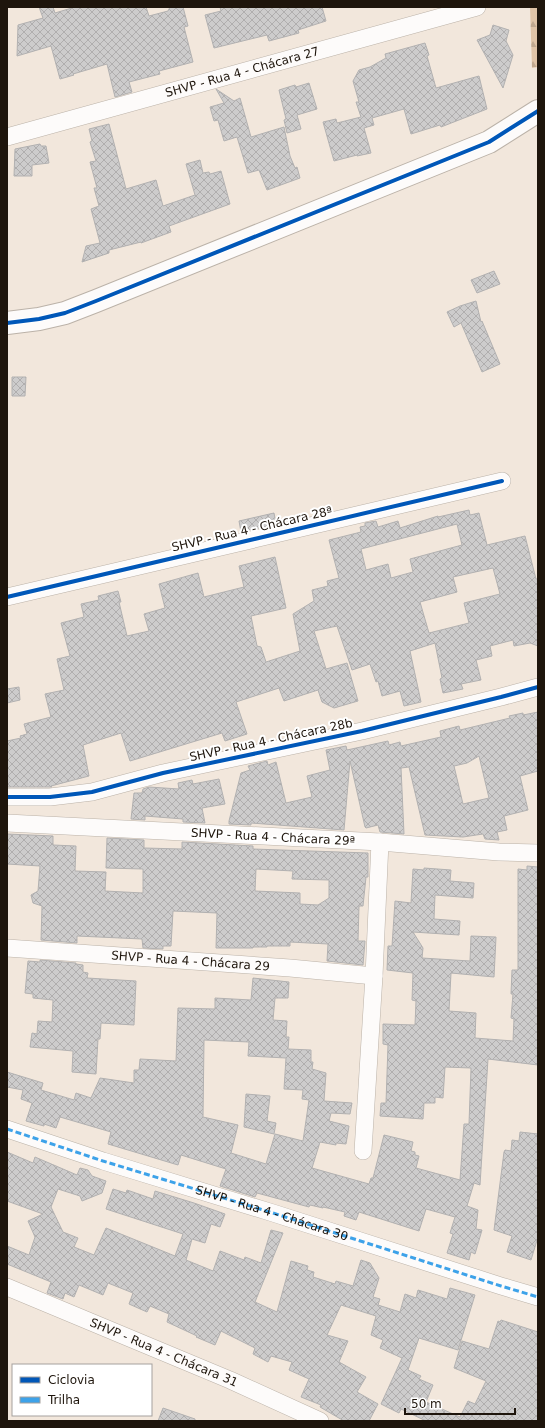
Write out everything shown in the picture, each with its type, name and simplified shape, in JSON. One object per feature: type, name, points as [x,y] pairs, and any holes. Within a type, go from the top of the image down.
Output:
[{"type":"street","name":"SHVP - Rua 4 - Chácara 27","points":[[7,138],[478,7]]},
{"type":"street","points":[[7,323],[59,315],[96,301],[490,142],[538,111]]},
{"type":"street","name":"SHVP - Rua 4 - Chácara 28ª","points":[[7,597],[502,481]]},
{"type":"street","name":"SHVP - Rua 4 - Chácara 28b","points":[[7,797],[50,797],[92,792],[163,773],[362,731],[538,687]]},
{"type":"street","name":"SHVP - Rua 4 - Chácara 29ª","points":[[7,823],[380,842],[499,852],[538,853]]},
{"type":"street","points":[[363,1151],[374,976],[380,842]]},
{"type":"street","name":"SHVP - Rua 4 - Chácara 29","points":[[7,948],[374,976]]},
{"type":"street","name":"SHVP - Rua 4 - Chácara 30","points":[[7,1129],[538,1297]]},
{"type":"street","name":"SHVP - Rua 4 - Chácara 31","points":[[7,1287],[230,1380],[320,1421]]},
{"type":"green space","points":[[530,7],[538,7],[538,67],[532,68]]},
{"type":"building","points":[[39,7],[53,7],[55,13],[75,7],[146,7],[149,16],[168,11],[170,7],[183,7],[188,26],[184,27],[193,62],[159,71],[160,74],[129,82],[132,92],[115,97],[107,64],[60,79],[51,46],[17,56],[18,25],[43,18]]},
{"type":"building","points":[[220,7],[322,7],[326,21],[298,30],[299,33],[269,41],[267,35],[214,48],[205,15],[221,11]]},
{"type":"building","points":[[493,25],[509,30],[506,41],[513,55],[503,88],[477,40],[490,35]]},
{"type":"building","points":[[425,43],[436,88],[479,76],[487,109],[441,127],[440,125],[411,134],[404,109],[372,118],[374,125],[364,128],[371,153],[334,161],[323,122],[336,119],[337,123],[361,117],[356,102],[359,102],[353,81],[359,70],[370,67],[386,58],[385,54]]},
{"type":"building","points":[[309,83],[317,109],[297,115],[301,129],[287,133],[284,120],[286,119],[279,90],[295,85],[296,87]]},
{"type":"building","points":[[216,89],[234,101],[240,98],[251,137],[284,127],[290,156],[295,168],[297,167],[300,178],[267,190],[259,170],[248,173],[237,137],[224,141],[218,120],[214,121],[210,107],[224,103]]},
{"type":"building","points":[[109,124],[126,189],[156,180],[163,206],[195,195],[186,164],[200,160],[203,173],[209,172],[210,174],[221,171],[230,204],[169,226],[171,232],[141,243],[109,250],[109,253],[82,262],[86,246],[100,243],[91,209],[99,206],[94,188],[97,188],[90,162],[96,161],[90,142],[92,141],[89,129]]},
{"type":"building","points":[[40,144],[41,146],[46,146],[49,163],[32,165],[32,176],[14,176],[15,149]]},
{"type":"building","points":[[494,271],[500,284],[477,293],[471,280]]},
{"type":"building","points":[[476,301],[481,322],[482,321],[500,364],[482,372],[461,323],[454,327],[447,312]]},
{"type":"building","points":[[12,377],[26,377],[25,396],[12,396]]},
{"type":"building","points":[[469,510],[470,515],[479,513],[487,545],[525,536],[536,579],[538,579],[538,646],[530,643],[514,646],[513,640],[490,646],[492,656],[476,660],[481,680],[461,684],[463,689],[443,693],[440,679],[442,678],[435,643],[410,651],[421,702],[404,706],[400,691],[382,696],[378,681],[376,682],[370,664],[352,670],[337,626],[314,631],[326,669],[347,663],[358,701],[334,708],[322,702],[318,690],[284,701],[279,688],[236,702],[247,734],[225,741],[222,733],[130,761],[121,733],[83,745],[89,776],[51,786],[52,787],[7,787],[7,741],[21,738],[20,736],[27,734],[24,724],[51,717],[45,694],[64,690],[57,659],[70,656],[61,623],[84,617],[81,604],[99,600],[98,596],[118,591],[127,636],[149,631],[144,614],[165,608],[159,584],[198,573],[204,597],[244,587],[239,566],[275,557],[286,608],[251,616],[257,646],[261,647],[266,662],[300,651],[293,614],[314,601],[312,590],[328,586],[327,581],[339,578],[329,540],[361,532],[360,527],[365,526],[365,523],[376,521],[378,527],[398,521],[400,528]],"holes":[[[457,524],[462,545],[410,559],[413,572],[391,578],[388,564],[366,570],[361,549]],[[493,568],[500,594],[464,603],[469,623],[429,633],[420,602],[457,592],[453,577]]]},
{"type":"building","points":[[274,513],[276,524],[241,532],[239,521]]},
{"type":"building","points":[[19,687],[20,700],[7,703],[7,689]]},
{"type":"building","points":[[538,712],[538,771],[520,776],[528,810],[504,816],[507,830],[497,832],[499,840],[485,839],[483,834],[463,837],[425,835],[409,767],[401,768],[404,834],[380,832],[378,825],[366,828],[350,761],[344,830],[251,823],[251,825],[229,824],[241,773],[250,770],[248,766],[267,761],[268,765],[276,762],[286,803],[312,797],[307,776],[330,770],[326,750],[346,746],[347,750],[388,741],[389,745],[400,742],[401,746],[441,737],[440,731],[459,726],[460,730],[510,718],[509,716],[523,713],[523,715]],"holes":[[[479,756],[489,798],[463,804],[454,766],[467,763]]]},
{"type":"building","points":[[219,779],[225,804],[202,808],[205,823],[183,822],[183,819],[145,816],[145,820],[131,819],[134,793],[142,793],[143,789],[149,787],[179,789],[178,783],[192,780],[193,784]]},
{"type":"building","points":[[7,834],[53,836],[53,845],[76,846],[75,871],[106,872],[105,891],[143,893],[143,869],[106,868],[107,838],[144,840],[144,848],[182,849],[182,842],[253,846],[253,849],[368,853],[368,877],[366,877],[363,906],[359,906],[358,941],[365,941],[363,965],[327,961],[328,944],[290,942],[290,946],[216,948],[217,913],[173,911],[171,946],[163,946],[163,949],[143,948],[142,939],[77,936],[77,943],[41,940],[42,906],[33,903],[31,895],[38,891],[40,866],[7,864]],"holes":[[[256,869],[293,871],[292,879],[329,880],[329,898],[318,905],[300,904],[300,893],[255,891]]]},
{"type":"building","points":[[527,866],[538,867],[538,1065],[488,1059],[480,1185],[474,1183],[467,1206],[478,1210],[476,1229],[482,1230],[475,1254],[471,1252],[469,1260],[447,1253],[453,1234],[450,1233],[455,1217],[426,1209],[419,1231],[359,1212],[356,1220],[344,1216],[345,1212],[310,1205],[309,1207],[257,1193],[255,1197],[220,1186],[226,1169],[181,1155],[178,1165],[108,1144],[111,1132],[60,1117],[56,1128],[26,1121],[32,1103],[21,1099],[23,1090],[7,1087],[7,1072],[43,1083],[41,1090],[74,1100],[76,1093],[91,1098],[100,1078],[134,1083],[134,1070],[139,1070],[140,1059],[176,1061],[178,1008],[215,1009],[215,998],[251,1000],[253,978],[289,982],[288,998],[275,998],[273,1020],[287,1021],[286,1037],[289,1037],[288,1049],[311,1050],[311,1062],[313,1062],[312,1069],[326,1073],[324,1101],[352,1103],[350,1114],[331,1113],[329,1121],[349,1126],[346,1144],[336,1143],[336,1145],[320,1142],[312,1168],[369,1184],[371,1178],[373,1178],[384,1135],[413,1142],[411,1151],[415,1152],[415,1155],[419,1156],[416,1168],[460,1180],[464,1124],[469,1124],[471,1068],[445,1067],[443,1098],[435,1097],[435,1103],[424,1103],[423,1119],[380,1116],[381,1103],[386,1103],[388,1045],[383,1044],[383,1024],[415,1025],[416,1001],[412,1000],[413,973],[387,970],[388,946],[392,946],[395,901],[411,903],[413,869],[424,870],[424,868],[451,870],[450,881],[474,883],[473,898],[435,895],[434,919],[460,921],[459,935],[413,932],[423,948],[422,958],[470,961],[471,936],[496,937],[494,977],[451,973],[449,1011],[476,1013],[475,1038],[513,1041],[514,1019],[511,1018],[513,994],[511,994],[512,970],[518,970],[518,869],[527,870]],"holes":[[[204,1040],[249,1042],[248,1056],[286,1058],[284,1089],[303,1090],[302,1099],[309,1100],[303,1141],[275,1134],[266,1164],[231,1153],[238,1125],[203,1117]]]},
{"type":"building","points":[[40,960],[83,965],[83,972],[88,973],[87,978],[136,981],[134,1025],[101,1023],[100,1039],[98,1039],[96,1074],[72,1072],[73,1051],[30,1047],[32,1033],[37,1034],[38,1021],[52,1022],[53,1000],[33,998],[33,994],[25,993],[28,961],[40,962]]},
{"type":"building","points":[[246,1094],[270,1096],[267,1121],[276,1123],[274,1134],[244,1127]]},
{"type":"building","points":[[520,1132],[538,1134],[538,1237],[531,1260],[507,1252],[512,1236],[494,1230],[504,1152],[505,1150],[511,1151],[512,1140],[519,1141]]},
{"type":"building","points":[[7,1152],[33,1163],[35,1157],[77,1175],[80,1168],[88,1170],[92,1176],[106,1181],[102,1193],[82,1201],[80,1196],[58,1189],[51,1207],[63,1232],[78,1238],[74,1247],[94,1255],[106,1228],[175,1256],[183,1234],[106,1209],[113,1189],[126,1193],[127,1190],[153,1199],[155,1191],[225,1214],[220,1227],[211,1224],[205,1243],[192,1239],[186,1260],[213,1271],[220,1251],[244,1260],[245,1257],[261,1263],[271,1230],[283,1233],[255,1302],[277,1312],[291,1261],[308,1266],[307,1270],[314,1272],[313,1277],[335,1284],[336,1281],[353,1286],[361,1260],[370,1263],[379,1278],[373,1297],[380,1299],[378,1305],[400,1312],[405,1294],[416,1298],[418,1290],[447,1299],[450,1288],[475,1295],[458,1350],[419,1338],[408,1370],[421,1376],[419,1379],[433,1385],[426,1402],[460,1417],[468,1401],[475,1404],[486,1381],[454,1368],[462,1341],[489,1349],[498,1321],[500,1322],[501,1320],[538,1332],[538,1421],[426,1421],[401,1409],[399,1413],[381,1404],[402,1358],[380,1348],[383,1340],[371,1335],[376,1316],[341,1305],[327,1335],[348,1341],[339,1362],[366,1377],[357,1392],[378,1404],[369,1421],[344,1421],[320,1407],[321,1405],[301,1397],[309,1379],[289,1370],[292,1362],[271,1356],[268,1362],[253,1354],[255,1348],[221,1331],[215,1345],[196,1337],[197,1336],[167,1322],[169,1314],[150,1306],[147,1312],[129,1304],[133,1293],[108,1283],[103,1295],[79,1285],[74,1297],[65,1293],[63,1299],[47,1293],[51,1282],[7,1264],[7,1246],[29,1255],[35,1237],[28,1221],[43,1214],[7,1201]]},
{"type":"building","points":[[163,1408],[195,1419],[195,1421],[158,1421]]},
{"type":"marked path","points":[[7,1129],[103,1161],[538,1297]]},
{"type":"cycle path","points":[[7,323],[39,319],[65,313],[96,301],[489,142],[538,111]]},
{"type":"cycle path","points":[[7,597],[502,481]]},
{"type":"cycle path","points":[[7,797],[50,797],[92,792],[163,773],[362,731],[538,687]]}]
